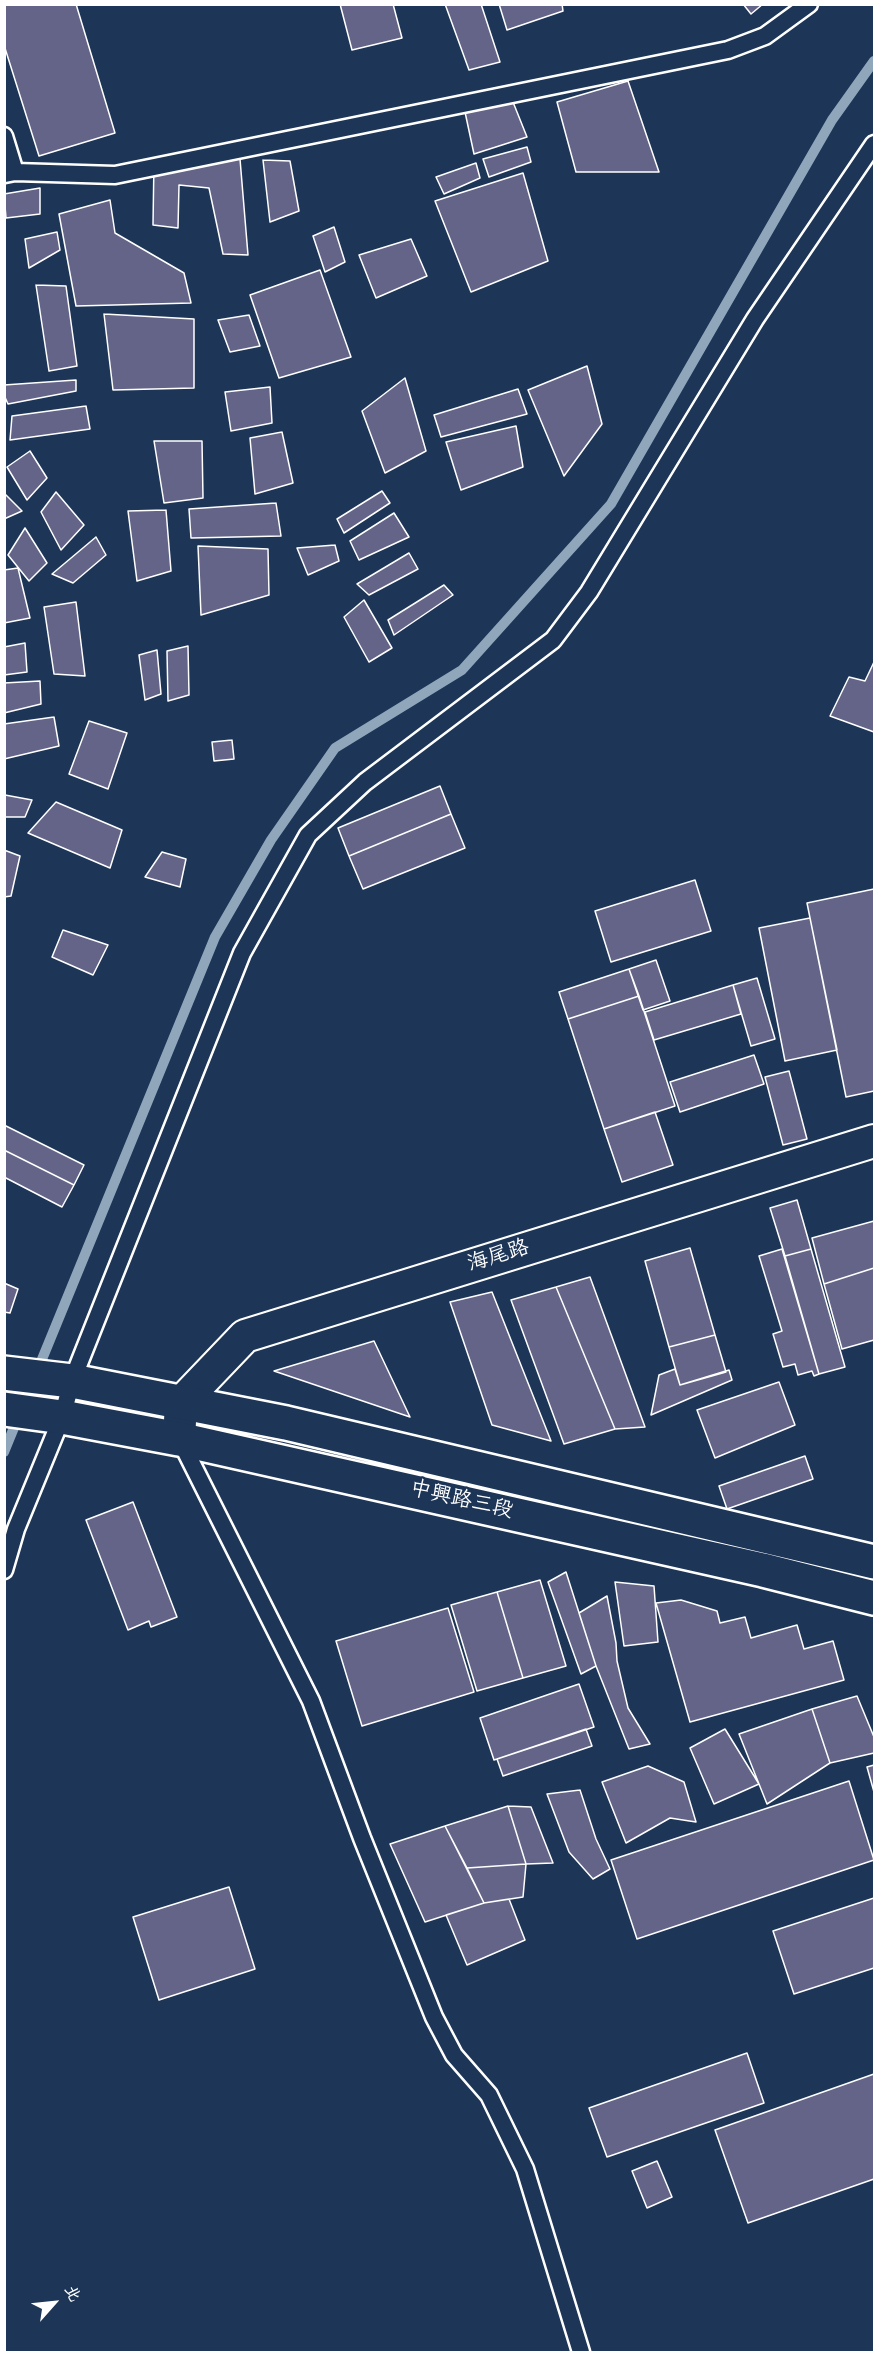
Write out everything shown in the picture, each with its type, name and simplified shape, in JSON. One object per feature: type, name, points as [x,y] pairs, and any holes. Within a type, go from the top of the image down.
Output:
[{"type":"main road","name":"中興路三段","points":[[4,1373],[64,1381],[286,1423],[874,1562]]},
{"type":"main road","name":"中興路三段","points":[[4,1409],[179,1439],[763,1570],[874,1598]]},
{"type":"street","name":"海尾路","points":[[181,1404],[245,1336],[874,1141]]},
{"type":"street","points":[[179,1439],[181,1404]]},
{"type":"lane","points":[[4,136],[10,173],[115,175],[728,50],[765,36],[809,4]]},
{"type":"lane","points":[[4,1570],[64,1381],[242,953],[308,835],[365,782],[553,640],[589,592],[755,319],[874,144]]},
{"type":"lane","points":[[179,1439],[311,1701],[366,1849],[434,2017],[454,2055],[489,2095],[525,2169],[581,2352]]},
{"type":"building","points":[[4,4],[76,4],[115,133],[39,156],[4,45]]},
{"type":"building","points":[[340,4],[393,4],[402,38],[352,50]]},
{"type":"building","points":[[445,4],[481,4],[500,62],[469,70]]},
{"type":"building","points":[[499,4],[562,4],[563,11],[507,30]]},
{"type":"building","points":[[743,4],[763,4],[751,14]]},
{"type":"building","points":[[628,81],[659,172],[576,172],[557,102]]},
{"type":"building","points":[[513,102],[527,137],[474,154],[465,112]]},
{"type":"building","points":[[527,147],[531,162],[489,177],[483,159]]},
{"type":"building","points":[[240,159],[248,255],[223,254],[209,188],[179,185],[178,228],[153,225],[154,160]]},
{"type":"building","points":[[263,160],[290,161],[299,211],[270,222]]},
{"type":"building","points":[[476,163],[480,178],[444,194],[436,177]]},
{"type":"building","points":[[523,173],[548,261],[471,292],[435,201]]},
{"type":"building","points":[[40,188],[40,214],[6,218],[4,194]]},
{"type":"building","points":[[110,200],[115,233],[184,273],[191,303],[76,306],[59,214]]},
{"type":"building","points":[[334,227],[345,262],[325,272],[313,236]]},
{"type":"building","points":[[57,232],[60,250],[29,268],[25,239]]},
{"type":"building","points":[[411,239],[427,276],[376,298],[359,255]]},
{"type":"building","points":[[320,270],[351,357],[279,378],[250,295]]},
{"type":"building","points":[[36,285],[66,286],[77,366],[49,371]]},
{"type":"building","points":[[104,314],[194,319],[194,388],[113,390]]},
{"type":"building","points":[[249,315],[260,346],[230,352],[218,320]]},
{"type":"building","points":[[587,366],[602,424],[564,476],[528,390]]},
{"type":"building","points":[[405,378],[426,451],[385,473],[362,411]]},
{"type":"building","points":[[76,380],[76,391],[8,404],[4,395],[4,385]]},
{"type":"building","points":[[270,387],[272,423],[231,431],[225,392]]},
{"type":"building","points":[[518,389],[527,414],[441,437],[434,415]]},
{"type":"building","points":[[86,406],[90,429],[10,440],[12,416]]},
{"type":"building","points":[[516,426],[523,467],[461,490],[446,442]]},
{"type":"building","points":[[282,432],[293,483],[255,494],[250,438]]},
{"type":"building","points":[[154,441],[202,441],[203,498],[164,503]]},
{"type":"building","points":[[30,451],[47,478],[27,500],[7,467]]},
{"type":"building","points":[[382,491],[390,503],[344,533],[337,519]]},
{"type":"building","points":[[56,492],[84,525],[61,550],[41,512]]},
{"type":"building","points":[[4,493],[22,511],[4,519]]},
{"type":"building","points":[[276,503],[281,536],[191,538],[189,509]]},
{"type":"building","points":[[166,510],[171,571],[137,581],[128,511]]},
{"type":"building","points":[[394,513],[409,537],[359,560],[350,541]]},
{"type":"building","points":[[25,528],[47,563],[29,581],[8,555]]},
{"type":"building","points":[[96,537],[106,555],[73,583],[52,574]]},
{"type":"building","points":[[335,545],[339,561],[308,575],[297,548]]},
{"type":"building","points":[[198,546],[268,549],[269,595],[201,615]]},
{"type":"building","points":[[409,553],[418,569],[369,595],[357,584]]},
{"type":"building","points":[[18,568],[30,618],[4,623],[4,570]]},
{"type":"building","points":[[444,585],[453,595],[394,635],[388,620]]},
{"type":"building","points":[[364,600],[392,648],[369,662],[344,617]]},
{"type":"building","points":[[76,602],[85,676],[54,674],[44,607]]},
{"type":"building","points":[[25,643],[27,672],[4,675],[4,647]]},
{"type":"building","points":[[188,646],[189,695],[168,701],[167,651]]},
{"type":"building","points":[[157,650],[161,694],[145,700],[139,655]]},
{"type":"building","points":[[874,662],[874,732],[830,716],[849,677],[865,681]]},
{"type":"building","points":[[40,681],[41,704],[4,713],[4,683]]},
{"type":"building","points":[[54,717],[59,746],[4,759],[4,724]]},
{"type":"building","points":[[89,721],[127,733],[108,789],[69,774]]},
{"type":"building","points":[[232,740],[234,759],[214,761],[212,742]]},
{"type":"building","points":[[440,786],[451,814],[349,856],[338,828]]},
{"type":"building","points":[[5,795],[32,800],[25,817],[4,817]]},
{"type":"building","points":[[56,802],[122,830],[110,868],[28,833]]},
{"type":"building","points":[[451,814],[465,848],[363,889],[349,856]]},
{"type":"building","points":[[4,850],[20,856],[11,896],[4,897]]},
{"type":"building","points":[[162,852],[186,859],[180,887],[145,877]]},
{"type":"building","points":[[695,880],[711,931],[611,962],[595,911]]},
{"type":"building","points":[[874,889],[874,1091],[846,1097],[807,903]]},
{"type":"building","points":[[810,918],[837,1050],[785,1061],[759,928]]},
{"type":"building","points":[[63,930],[108,945],[93,975],[52,957]]},
{"type":"building","points":[[656,960],[670,1001],[643,1010],[629,969]]},
{"type":"building","points":[[629,969],[639,996],[568,1019],[559,992]]},
{"type":"building","points":[[757,978],[775,1039],[751,1046],[733,985]]},
{"type":"building","points":[[733,985],[741,1014],[654,1040],[645,1012]]},
{"type":"building","points":[[639,996],[675,1106],[604,1129],[568,1019]]},
{"type":"building","points":[[754,1055],[764,1084],[680,1112],[670,1082]]},
{"type":"building","points":[[789,1071],[807,1139],[783,1145],[765,1077]]},
{"type":"building","points":[[655,1112],[673,1165],[622,1182],[604,1129]]},
{"type":"building","points":[[4,1125],[84,1165],[74,1185],[4,1150]]},
{"type":"building","points":[[4,1150],[74,1185],[62,1207],[4,1177]]},
{"type":"building","points":[[797,1200],[811,1249],[785,1256],[770,1208]]},
{"type":"building","points":[[874,1221],[874,1268],[824,1284],[812,1238]]},
{"type":"building","points":[[690,1248],[715,1335],[669,1347],[645,1261]]},
{"type":"building","points":[[782,1249],[819,1374],[814,1376],[812,1371],[798,1375],[795,1364],[783,1367],[773,1334],[782,1331],[759,1256]]},
{"type":"building","points":[[811,1249],[845,1367],[819,1374],[785,1256]]},
{"type":"building","points":[[874,1268],[874,1340],[842,1349],[824,1284]]},
{"type":"building","points":[[590,1277],[645,1427],[615,1429],[556,1287]]},
{"type":"building","points":[[4,1283],[18,1289],[10,1313],[4,1312]]},
{"type":"building","points":[[556,1287],[615,1429],[564,1444],[511,1300]]},
{"type":"building","points":[[492,1292],[551,1441],[492,1425],[450,1302]]},
{"type":"building","points":[[715,1335],[726,1372],[680,1385],[669,1347]]},
{"type":"building","points":[[374,1341],[410,1417],[274,1371]]},
{"type":"building","points":[[675,1369],[680,1385],[729,1370],[732,1380],[651,1415],[659,1375]]},
{"type":"building","points":[[779,1382],[795,1425],[715,1458],[697,1410]]},
{"type":"building","points":[[805,1456],[813,1479],[727,1509],[719,1486]]},
{"type":"building","points":[[133,1502],[177,1617],[151,1627],[149,1621],[128,1630],[86,1520]]},
{"type":"building","points":[[566,1572],[596,1666],[581,1674],[548,1582]]},
{"type":"building","points":[[540,1580],[566,1666],[523,1678],[497,1592]]},
{"type":"building","points":[[615,1582],[654,1586],[658,1642],[624,1646]]},
{"type":"building","points":[[497,1592],[523,1678],[477,1691],[451,1605]]},
{"type":"building","points":[[607,1596],[617,1661],[628,1708],[650,1744],[629,1749],[596,1666],[579,1613]]},
{"type":"building","points":[[681,1600],[717,1611],[720,1623],[745,1617],[751,1638],[797,1625],[804,1649],[833,1641],[844,1680],[690,1722],[656,1603]]},
{"type":"building","points":[[448,1608],[474,1692],[362,1726],[336,1641]]},
{"type":"building","points":[[579,1684],[594,1727],[494,1760],[480,1718]]},
{"type":"building","points":[[857,1696],[874,1737],[874,1753],[830,1763],[812,1709]]},
{"type":"building","points":[[812,1709],[830,1763],[767,1804],[739,1734]]},
{"type":"building","points":[[586,1729],[592,1746],[503,1776],[497,1759]]},
{"type":"building","points":[[725,1729],[759,1784],[714,1804],[690,1748]]},
{"type":"building","points":[[874,1765],[874,1792],[867,1767]]},
{"type":"building","points":[[648,1766],[684,1782],[696,1822],[670,1818],[626,1843],[602,1782]]},
{"type":"building","points":[[849,1781],[874,1860],[637,1939],[611,1860]]},
{"type":"building","points":[[580,1790],[596,1839],[610,1869],[593,1879],[569,1852],[547,1794]]},
{"type":"building","points":[[508,1806],[531,1807],[553,1863],[526,1864]]},
{"type":"building","points":[[508,1806],[526,1864],[467,1868],[445,1826]]},
{"type":"building","points":[[445,1826],[484,1903],[425,1922],[390,1844]]},
{"type":"building","points":[[526,1864],[523,1897],[484,1903],[467,1868]]},
{"type":"building","points":[[229,1887],[255,1969],[159,2000],[133,1917]]},
{"type":"building","points":[[874,1898],[874,1968],[794,1994],[773,1931]]},
{"type":"building","points":[[509,1899],[525,1940],[467,1965],[446,1915],[484,1903]]},
{"type":"building","points":[[747,2053],[764,2103],[607,2157],[589,2108]]},
{"type":"building","points":[[874,2074],[874,2179],[748,2223],[715,2130]]},
{"type":"building","points":[[657,2161],[672,2197],[647,2208],[632,2171]]},
{"type":"waterway","points":[[4,1452],[215,937],[271,840],[335,748],[462,670],[611,504],[832,120],[874,61]]}]
